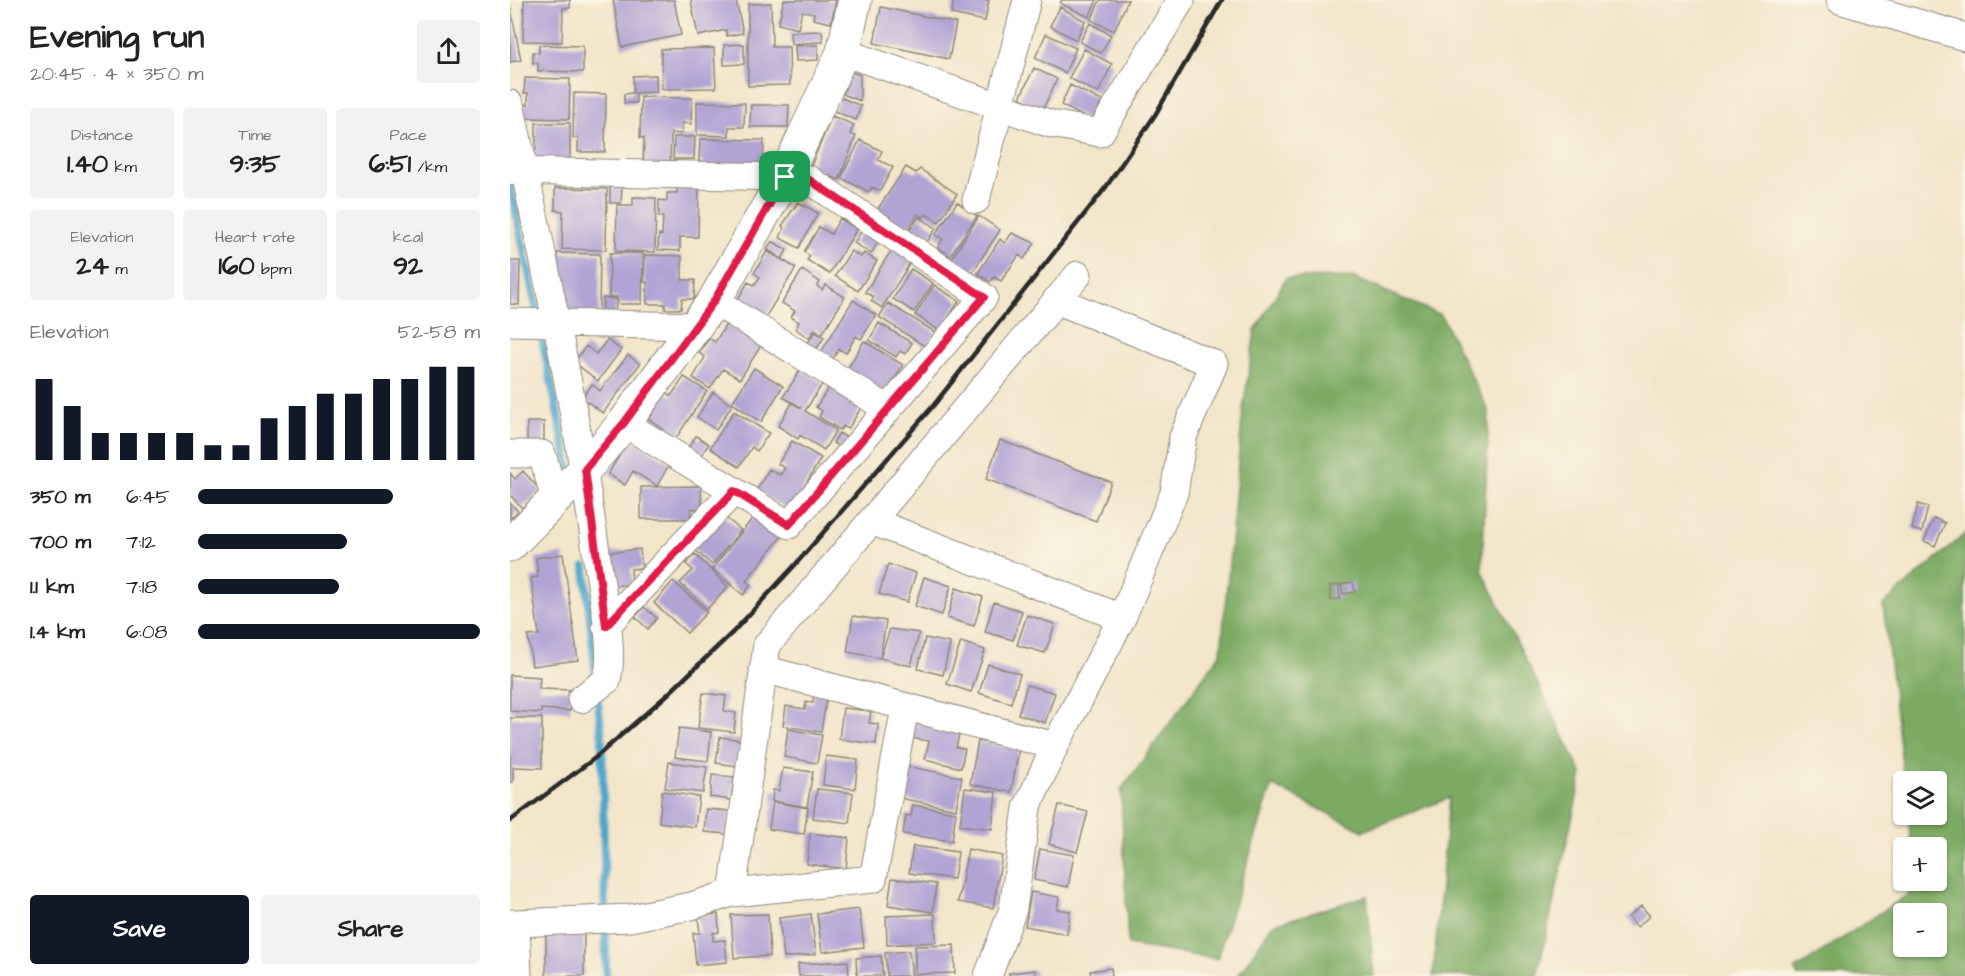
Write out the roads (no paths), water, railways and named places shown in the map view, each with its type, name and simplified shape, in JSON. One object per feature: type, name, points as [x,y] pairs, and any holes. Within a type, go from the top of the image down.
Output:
[{"type":"street","points":[[510,545],[624,423],[706,313],[785,177],[843,52],[855,0]]},
{"type":"street","points":[[976,200],[1027,0]]},
{"type":"street","points":[[843,52],[1051,124],[1100,133],[1181,0]]},
{"type":"street","points":[[1840,0],[1965,37]]},
{"type":"street","points":[[510,104],[536,322],[569,484],[606,626],[611,665],[607,680],[591,692]]},
{"type":"street","points":[[518,171],[808,179],[984,297],[789,525],[624,423]]},
{"type":"street","points":[[732,893],[767,645],[1078,275]]},
{"type":"street","points":[[988,976],[1013,909],[1027,808],[1055,746],[1122,618],[1174,493],[1183,437],[1214,364],[1056,300]]},
{"type":"street","points":[[536,322],[706,313],[888,409]]},
{"type":"street","points":[[510,454],[542,454],[569,484]]},
{"type":"street","points":[[606,626],[734,491]]},
{"type":"street","points":[[871,521],[1122,618]]},
{"type":"street","points":[[763,669],[1055,746]]},
{"type":"street","points":[[518,976],[513,923],[630,918],[691,906],[732,893],[873,879],[905,708]]},
{"type":"waterway","points":[[510,183],[538,317]]},
{"type":"waterway","points":[[540,329],[570,473]]},
{"type":"waterway","points":[[585,567],[596,678]]},
{"type":"waterway","points":[[597,693],[602,737],[606,976]]},
{"type":"railway","points":[[510,821],[595,758],[668,694],[733,632],[795,565],[933,406],[1106,187],[1155,115],[1222,0]]}]
